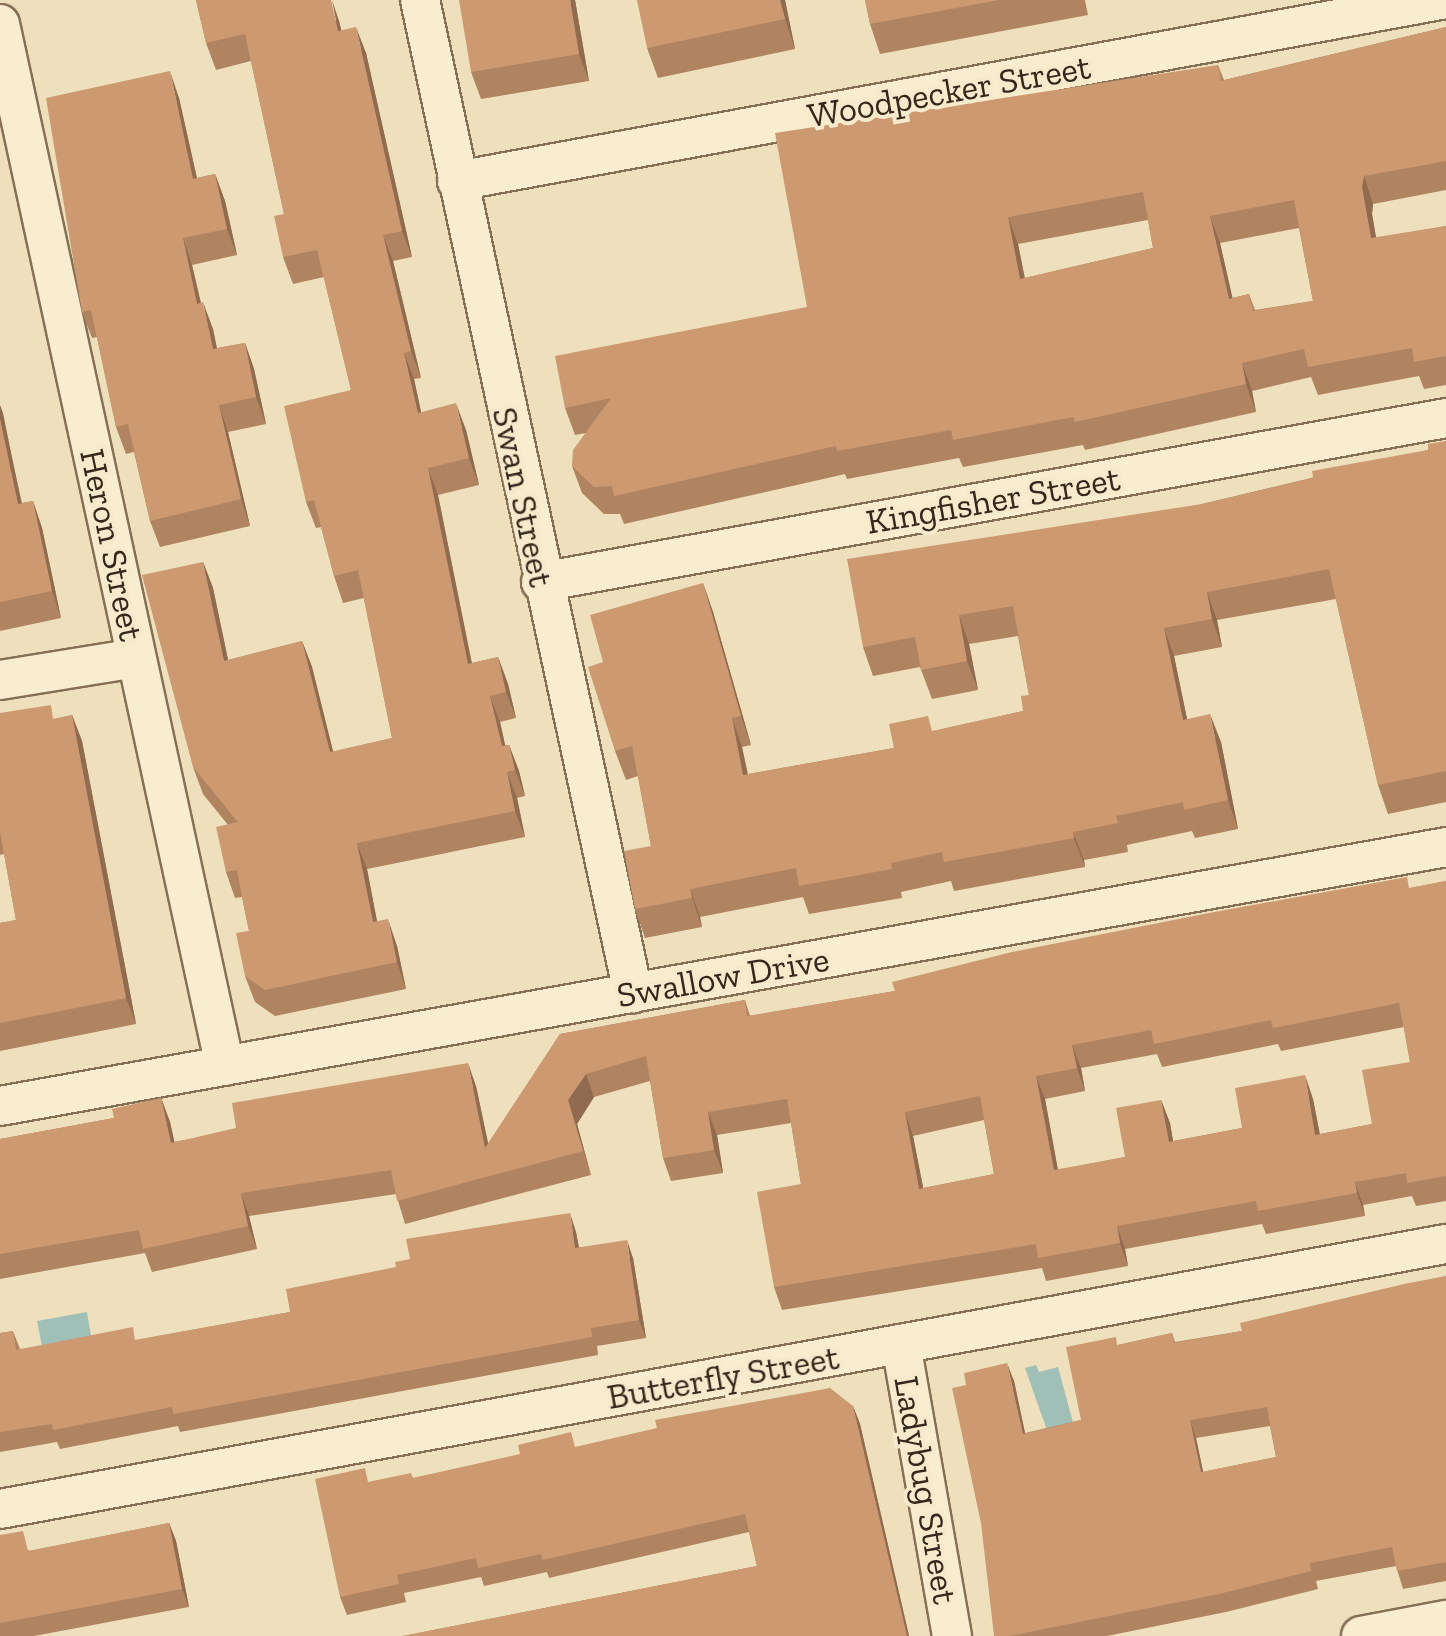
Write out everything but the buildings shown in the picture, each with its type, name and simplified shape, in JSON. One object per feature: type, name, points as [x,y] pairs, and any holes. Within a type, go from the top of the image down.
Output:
[{"type":"street","name":"Swan Street","points":[[420,0],[541,582],[633,993]]},
{"type":"street","name":"Woodpecker Street","points":[[457,181],[1440,0]]},
{"type":"street","name":"Heron Street","points":[[0,24],[226,1066]]},
{"type":"street","name":"Kingfisher Street","points":[[541,582],[1446,418]]},
{"type":"street","points":[[0,680],[136,658]]},
{"type":"street","name":"Swallow Drive","points":[[0,1106],[1446,846]]},
{"type":"street","name":"Butterfly Street","points":[[0,1509],[1446,1244]]},
{"type":"street","name":"Ladybug Street","points":[[900,1344],[952,1636]]},
{"type":"street","points":[[1361,1636],[1446,1620]]},
{"type":"water","points":[[87,1312],[92,1342],[43,1351],[37,1321]]},
{"type":"water","points":[[1036,1365],[1039,1372],[1058,1367],[1074,1426],[1048,1433],[1025,1368]]}]
